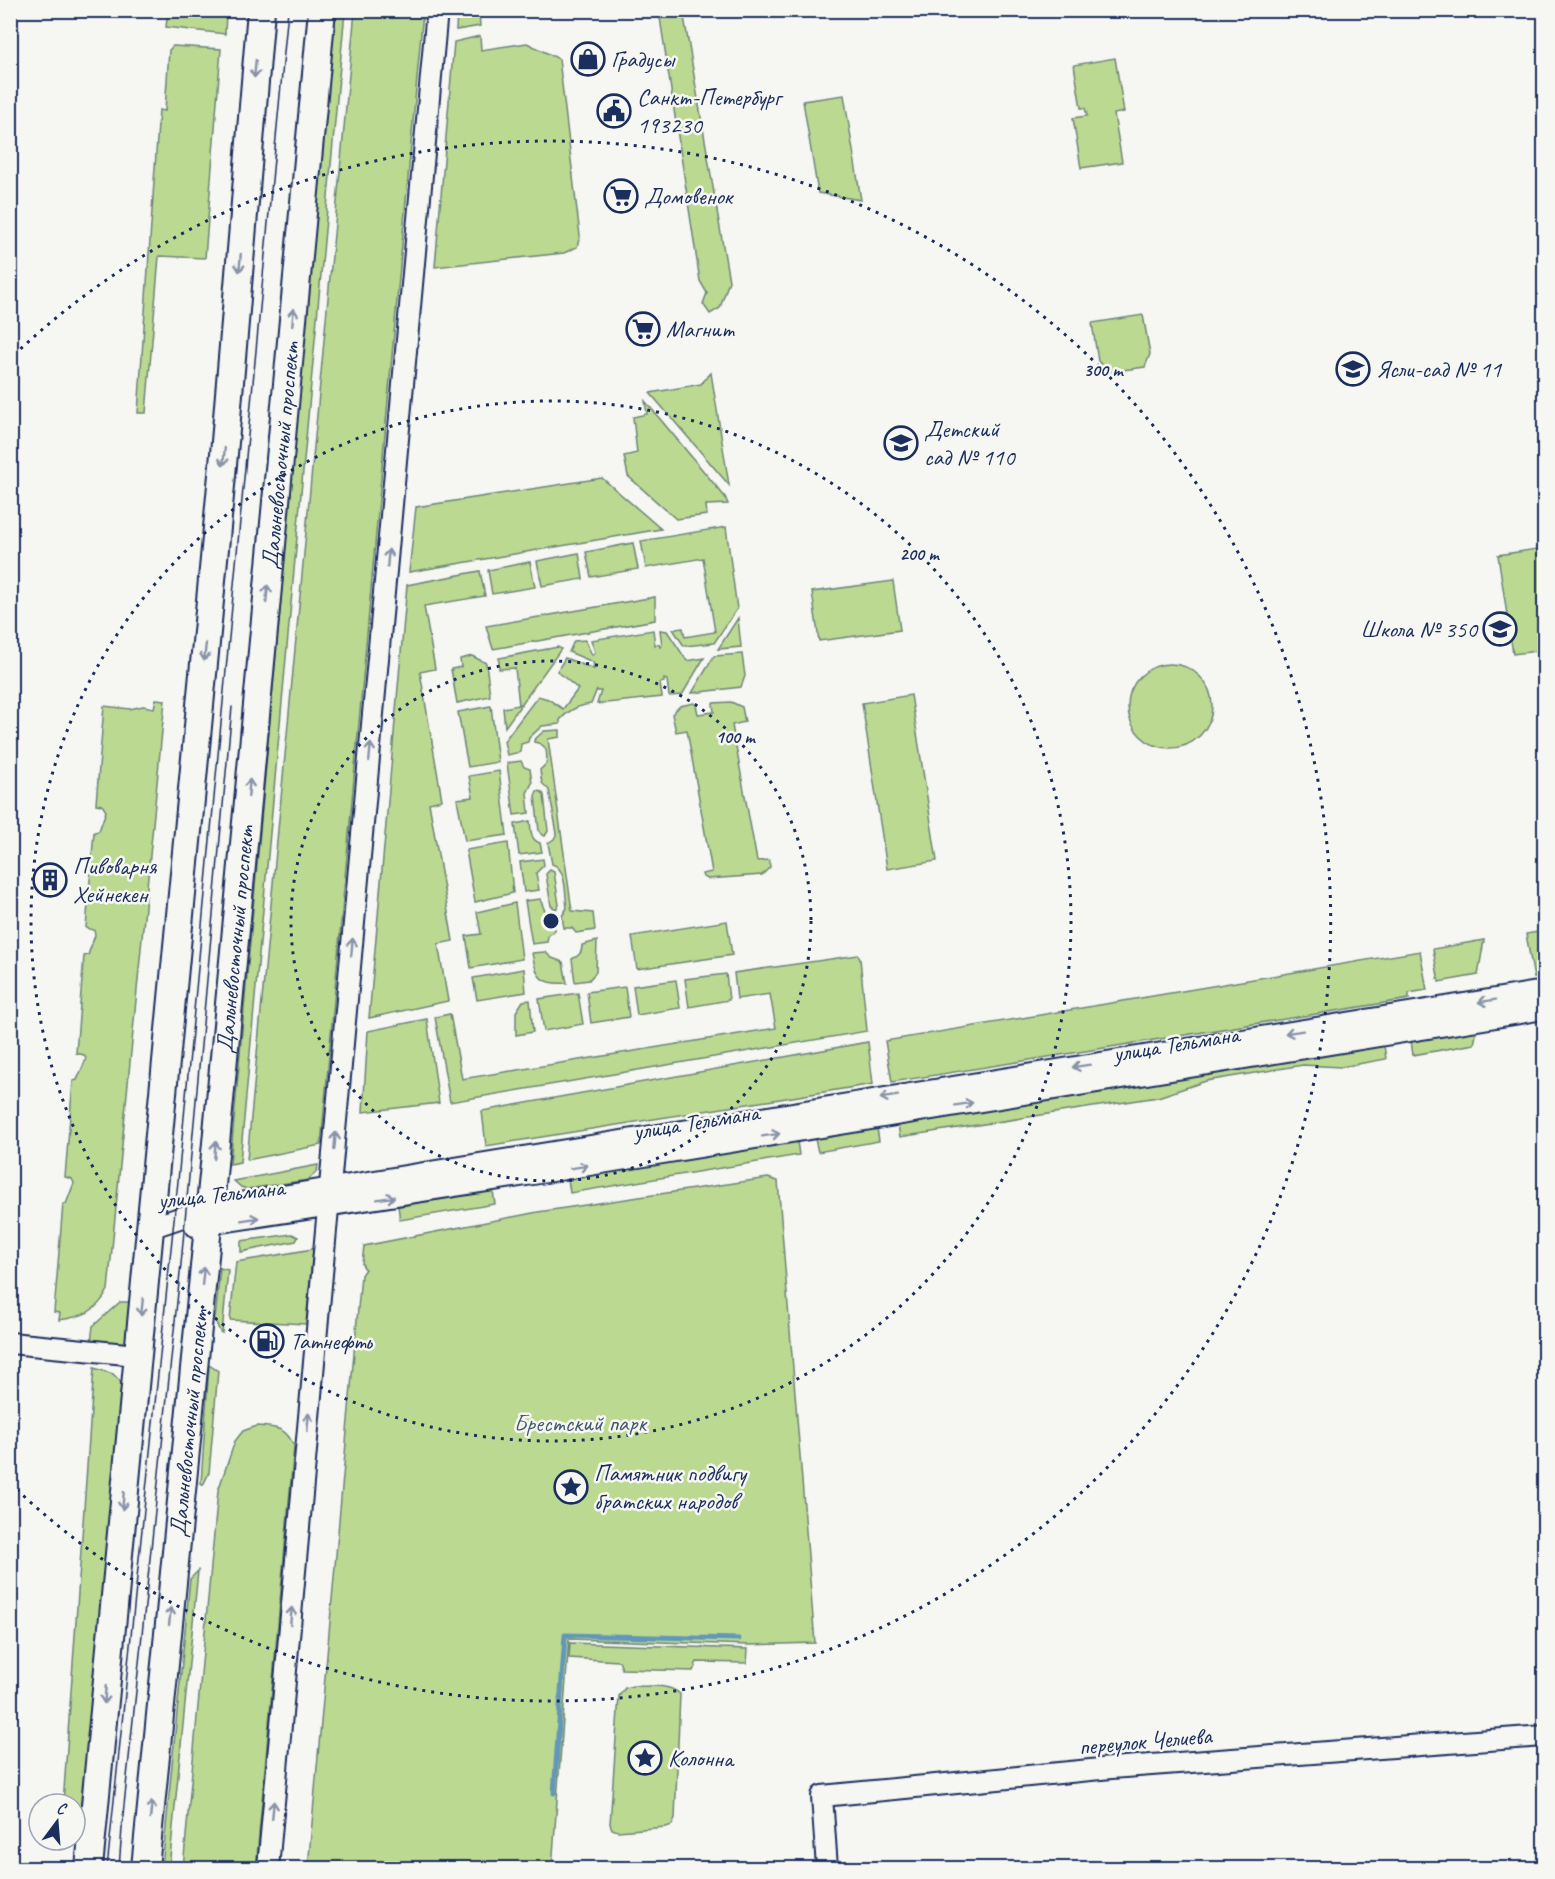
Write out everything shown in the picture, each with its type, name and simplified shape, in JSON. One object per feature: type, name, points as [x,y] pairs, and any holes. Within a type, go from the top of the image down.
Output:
[{"type":"main road","points":[[89,1869],[223,466],[261,10]]},
{"type":"main road","name":"Дальневосточный проспект","points":[[145,1869],[322,10]]},
{"type":"street","points":[[268,1869],[437,10]]},
{"type":"street","name":"улица Тельмана","points":[[330,1198],[1545,992]]},
{"type":"street","name":"улица Тельмана","points":[[150,1228],[208,1217],[1545,1009]]},
{"type":"street","points":[[10,1344],[137,1355]]},
{"type":"street","name":"переулок Челиева","points":[[827,1869],[822,1796],[1111,1768],[1545,1736]]},
{"type":"green space","points":[[168,11],[226,11],[225,34],[166,27]]},
{"type":"green space","points":[[334,11],[345,11],[240,1162],[230,1164]]},
{"type":"green space","points":[[355,11],[423,11],[321,1145],[247,1160]]},
{"type":"green space","points":[[457,11],[479,11],[480,26],[456,30]]},
{"type":"green space","points":[[659,11],[683,11],[729,281],[720,308],[710,314],[703,304],[707,293],[700,281]]},
{"type":"green space","points":[[480,36],[481,50],[527,43],[559,59],[580,236],[577,247],[564,253],[435,267],[454,42]]},
{"type":"green space","points":[[173,46],[221,49],[205,258],[159,256],[146,413],[138,413],[159,110],[165,111],[169,50]]},
{"type":"green space","points":[[1115,58],[1124,112],[1114,114],[1122,162],[1081,168],[1073,118],[1087,116],[1085,108],[1081,108],[1074,65]]},
{"type":"green space","points":[[844,95],[861,200],[818,193],[803,101]]},
{"type":"green space","points":[[1143,315],[1150,354],[1145,367],[1108,372],[1098,361],[1092,323]]},
{"type":"green space","points":[[711,373],[729,485],[650,393],[701,384]]},
{"type":"green space","points":[[645,401],[725,497],[728,504],[706,505],[707,515],[676,519],[628,476],[624,456],[637,453],[633,417],[647,414]]},
{"type":"green space","points":[[602,478],[661,529],[409,572],[416,507]]},
{"type":"green space","points":[[726,527],[737,609],[714,643],[684,646],[673,629],[683,628],[685,637],[715,632],[703,558],[646,568],[641,541]]},
{"type":"green space","points":[[633,543],[638,569],[591,577],[586,552]]},
{"type":"green space","points":[[1544,548],[1544,650],[1513,654],[1498,555]]},
{"type":"green space","points":[[579,553],[583,579],[542,586],[537,561]]},
{"type":"green space","points":[[530,562],[535,587],[492,594],[488,570]]},
{"type":"green space","points":[[480,571],[485,596],[424,606],[435,669],[420,672],[442,800],[429,803],[453,941],[438,944],[448,1001],[369,1018],[407,585]]},
{"type":"green space","points":[[893,581],[900,630],[819,641],[812,592]]},
{"type":"green space","points":[[655,597],[655,620],[493,649],[486,626]]},
{"type":"green space","points":[[738,618],[741,647],[718,649]]},
{"type":"green space","points":[[653,630],[655,645],[659,644],[660,647],[662,645],[660,630],[667,631],[687,661],[704,658],[682,695],[669,696],[667,680],[664,679],[664,682],[660,683],[662,697],[597,704],[601,691],[597,689],[591,704],[570,711],[560,720],[560,724],[542,726],[529,738],[528,742],[521,744],[520,752],[507,755],[504,741],[538,696],[548,699],[563,709],[578,689],[557,671],[565,658],[594,669],[593,662],[569,652],[574,641],[585,640],[592,655],[595,652],[591,640]]},
{"type":"green space","points":[[558,647],[561,649],[505,727],[503,708],[519,705],[515,668],[499,669],[499,658]]},
{"type":"green space","points":[[742,654],[745,676],[741,687],[692,693],[714,656]]},
{"type":"green space","points":[[472,656],[486,663],[490,696],[457,703],[451,669],[461,667],[460,659]]},
{"type":"green space","points":[[1170,664],[1186,667],[1200,676],[1209,690],[1212,706],[1209,722],[1200,736],[1186,745],[1170,748],[1154,745],[1140,736],[1131,722],[1128,706],[1131,690],[1140,676],[1154,667]]},
{"type":"green space","points":[[911,695],[937,861],[887,869],[862,703]]},
{"type":"green space","points":[[156,699],[165,700],[108,1290],[99,1304],[88,1312],[59,1320],[60,1313],[54,1312],[63,1204],[66,1204],[74,1183],[72,1179],[65,1177],[73,1081],[77,1080],[86,1059],[84,1055],[76,1053],[84,956],[88,955],[95,935],[94,930],[86,928],[94,832],[99,831],[106,811],[102,805],[96,804],[104,706],[130,709],[143,706],[154,708]]},
{"type":"green space","points":[[731,702],[742,707],[745,722],[732,725],[757,861],[769,860],[770,867],[762,875],[708,879],[702,874],[712,872],[687,730],[676,732],[672,714],[680,706],[694,703],[698,714],[714,712],[713,703]]},
{"type":"green space","points":[[491,706],[498,762],[468,767],[458,712]]},
{"type":"green space","points":[[560,730],[560,737],[548,739],[572,911],[593,913],[595,930],[576,933],[572,928],[564,928],[562,916],[567,908],[563,876],[552,864],[548,843],[557,833],[549,790],[542,783],[540,770],[546,764],[547,752],[542,745],[534,742],[544,731]]},
{"type":"green space","points":[[521,761],[524,767],[530,769],[532,783],[527,793],[529,813],[514,815],[507,763]]},
{"type":"green space","points":[[499,771],[507,835],[465,841],[457,799],[473,797],[469,776]]},
{"type":"green space","points":[[537,791],[544,795],[548,831],[545,836],[539,831],[535,796]]},
{"type":"green space","points":[[530,821],[533,837],[540,843],[542,852],[519,855],[515,824]]},
{"type":"green space","points":[[508,843],[513,893],[475,902],[466,850]]},
{"type":"green space","points":[[543,859],[544,865],[536,873],[539,890],[524,892],[520,862]]},
{"type":"green space","points":[[550,870],[554,872],[559,905],[556,909],[551,906],[546,874]]},
{"type":"green space","points":[[540,899],[545,911],[553,916],[555,930],[548,936],[547,942],[532,944],[525,901]]},
{"type":"green space","points":[[515,903],[522,959],[471,968],[466,936],[481,934],[477,912]]},
{"type":"green space","points":[[727,921],[732,955],[637,969],[632,936]]},
{"type":"green space","points":[[1544,931],[1544,976],[1534,978],[1526,934]]},
{"type":"green space","points":[[1484,940],[1478,975],[1439,982],[1433,949]]},
{"type":"green space","points":[[597,941],[596,972],[589,980],[575,982],[572,959],[580,954],[582,945]]},
{"type":"green space","points":[[1420,951],[1427,990],[1409,993],[1409,999],[892,1082],[885,1041]]},
{"type":"green space","points":[[545,952],[552,958],[563,962],[567,983],[551,983],[538,974],[532,953]]},
{"type":"green space","points":[[858,955],[867,1031],[450,1102],[435,1017],[450,1014],[462,1079],[776,1028],[770,994],[737,999],[734,973]]},
{"type":"green space","points":[[524,969],[526,992],[477,1000],[473,978]]},
{"type":"green space","points":[[726,974],[729,1000],[689,1007],[685,979]]},
{"type":"green space","points":[[676,980],[680,1008],[637,1015],[633,986]]},
{"type":"green space","points":[[625,987],[629,1017],[591,1023],[587,992]]},
{"type":"green space","points":[[578,993],[583,1024],[544,1031],[539,999]]},
{"type":"green space","points":[[530,1000],[533,1032],[516,1035],[516,1012],[523,1001]]},
{"type":"green space","points":[[427,1019],[439,1103],[363,1112],[368,1031]]},
{"type":"green space","points":[[1477,1030],[1474,1044],[1413,1055],[1411,1041]]},
{"type":"green space","points":[[868,1042],[873,1084],[486,1146],[482,1111]]},
{"type":"green space","points":[[1384,1045],[1386,1059],[1341,1067],[1303,1065],[1206,1081],[1158,1097],[900,1137],[898,1125]]},
{"type":"green space","points":[[877,1128],[879,1141],[818,1152],[815,1139]]},
{"type":"green space","points":[[797,1141],[799,1155],[570,1193],[568,1179]]},
{"type":"green space","points":[[318,1165],[317,1171],[308,1180],[247,1189],[234,1181]]},
{"type":"green space","name":"Брестский парк","points":[[768,1178],[778,1181],[815,1643],[750,1645],[569,1639],[552,1868],[308,1868],[361,1275],[365,1269],[362,1264],[364,1246],[538,1212]]},
{"type":"green space","points":[[493,1191],[495,1204],[400,1220],[398,1206]]},
{"type":"green space","points":[[292,1234],[298,1237],[296,1241],[241,1252],[241,1241]]},
{"type":"green space","points":[[313,1249],[306,1324],[230,1320],[236,1262]]},
{"type":"green space","points":[[220,1268],[228,1270],[222,1333],[215,1320]]},
{"type":"green space","points":[[120,1302],[130,1302],[127,1341],[119,1344],[91,1342],[93,1326]]},
{"type":"green space","points":[[209,1365],[218,1371],[209,1473],[203,1485],[201,1483]]},
{"type":"green space","points":[[94,1368],[113,1374],[120,1381],[121,1386],[84,1792],[64,1792]]},
{"type":"green space","points":[[257,1426],[283,1431],[294,1446],[256,1868],[183,1868],[218,1491],[235,1441],[243,1431]]},
{"type":"green space","points":[[198,1571],[169,1868],[162,1868],[190,1579]]},
{"type":"green space","points":[[570,1643],[748,1649],[747,1663],[697,1662],[693,1671],[622,1669],[619,1661],[569,1658]]},
{"type":"green space","points":[[633,1686],[670,1688],[680,1694],[675,1818],[672,1825],[666,1827],[618,1831],[612,1829],[610,1824],[619,1696],[625,1688]]},
{"type":"waterway","points":[[554,1793],[565,1635],[739,1639]]},
{"type":"tram line","points":[[107,1868],[178,1181],[288,10]]},
{"type":"tram line","points":[[119,1868],[181,1264],[232,707]]},
{"type":"place","name":"Градусы","points":[[588,59]]},
{"type":"place","name":"Санкт-Петербург 193230","points":[[614,111]]},
{"type":"place","name":"Домовенок","points":[[621,196]]},
{"type":"place","name":"Магнит","points":[[643,329]]},
{"type":"place","name":"Ясли-сад № 11","points":[[1353,369]]},
{"type":"place","name":"Детский сад № 110","points":[[901,443]]},
{"type":"place","name":"Школа № 350","points":[[1500,629]]},
{"type":"place","name":"Пивоварня Хейнекен","points":[[50,880]]},
{"type":"place","name":"Татнефть","points":[[267,1341]]},
{"type":"place","name":"Памятник подвигу братских народов","points":[[571,1487]]},
{"type":"place","name":"Колонна","points":[[645,1758]]}]
